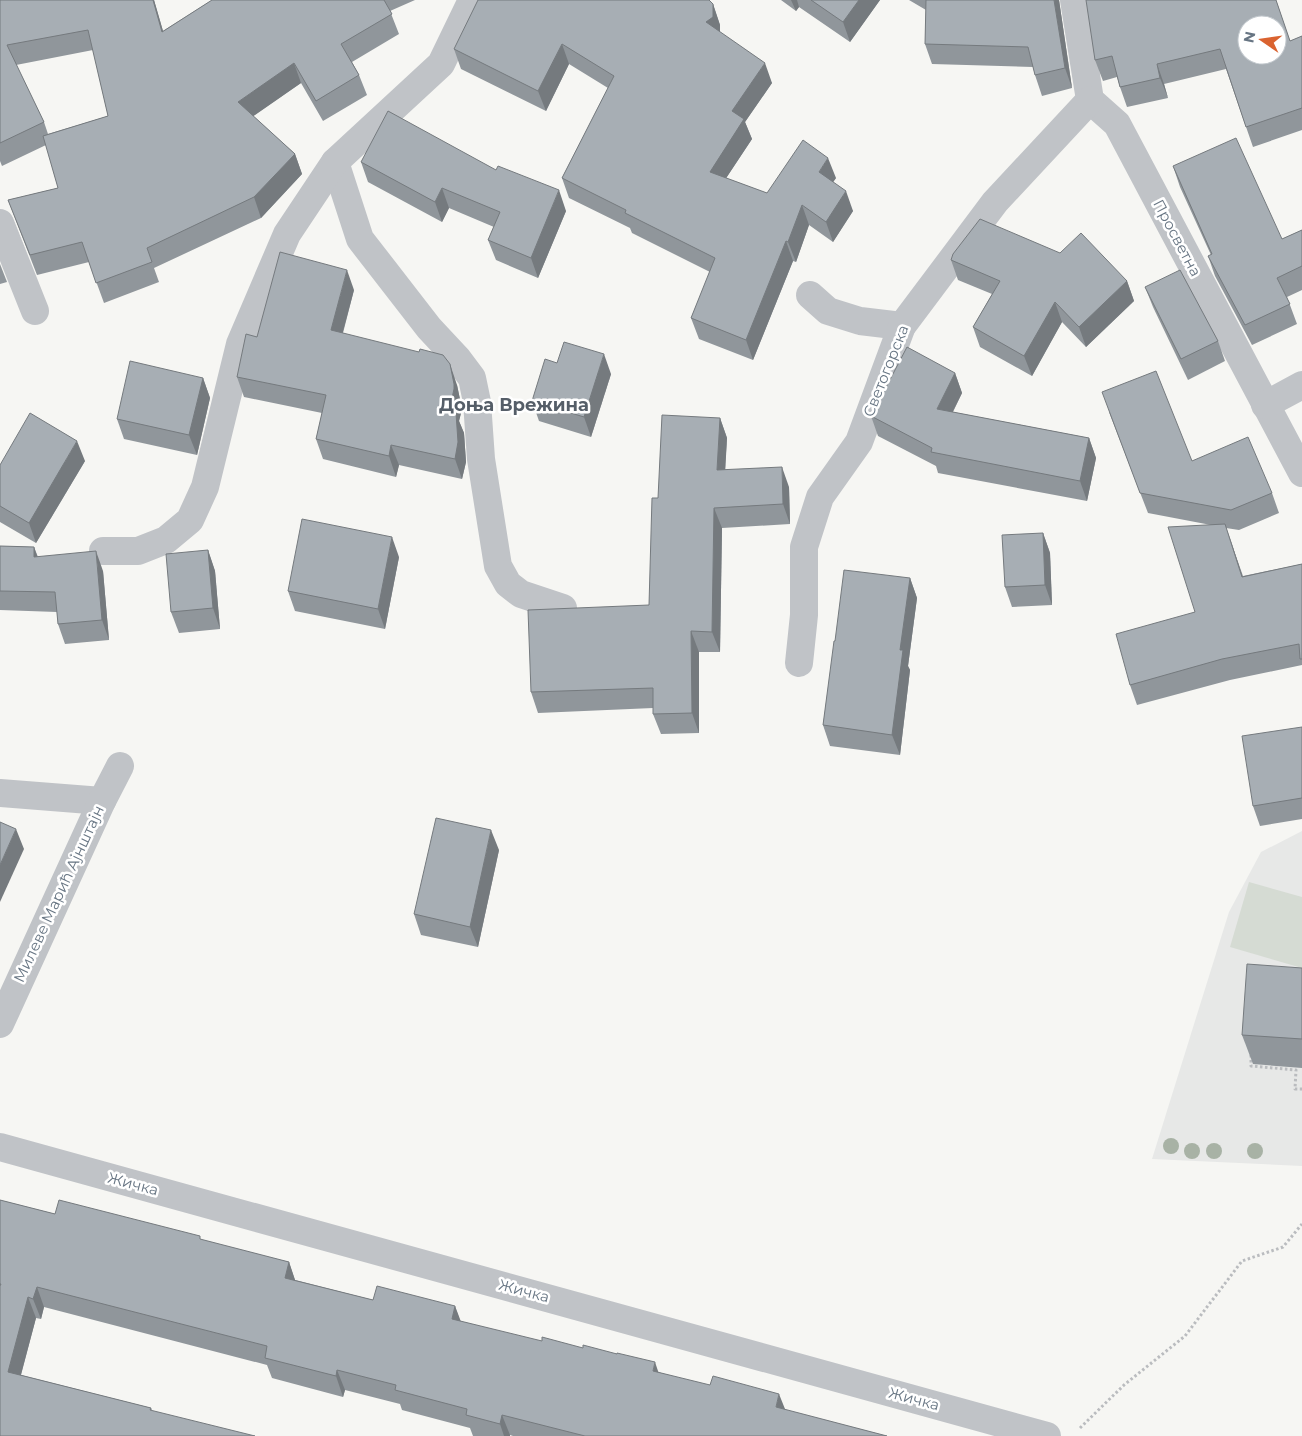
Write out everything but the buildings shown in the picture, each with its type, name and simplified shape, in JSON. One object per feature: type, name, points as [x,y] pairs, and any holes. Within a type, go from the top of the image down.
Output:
[{"type":"street","points":[[103,552],[138,551],[166,540],[190,520],[205,487],[240,344],[287,234],[335,162],[441,64],[472,0]]},
{"type":"street","points":[[1074,0],[1090,100]]},
{"type":"street","name":"Светогорска","points":[[799,663],[804,614],[804,547],[820,497],[859,442],[902,326],[995,202],[1090,100]]},
{"type":"street","name":"Просветна","points":[[1090,100],[1117,124],[1302,473]]},
{"type":"street","points":[[335,162],[360,239],[472,378],[477,402],[481,459],[498,566],[508,584],[521,594],[563,608]]},
{"type":"street","points":[[0,223],[35,311]]},
{"type":"street","points":[[810,295],[828,311],[860,321],[902,326]]},
{"type":"street","points":[[1265,404],[1302,385]]},
{"type":"street","name":"Милеве Марић Ајнштајн","points":[[0,1024],[102,801],[120,766]]},
{"type":"street","points":[[0,794],[102,801]]},
{"type":"street","name":"Жичка","points":[[0,1147],[1047,1436]]},
{"type":"path","points":[[1252,1047],[1250,1066],[1296,1070],[1295,1089],[1302,1089]]},
{"type":"path","points":[[1079,1430],[1124,1385],[1185,1336],[1242,1260],[1283,1247],[1302,1224]]},
{"type":"shaded area","points":[[1302,831],[1302,1166],[1152,1159],[1229,912],[1261,852]]},
{"type":"shaded area","points":[[1249,882],[1302,897],[1302,968],[1230,947]]},
{"type":"district","name":"Доња Врежина","points":[[514,405]]}]
